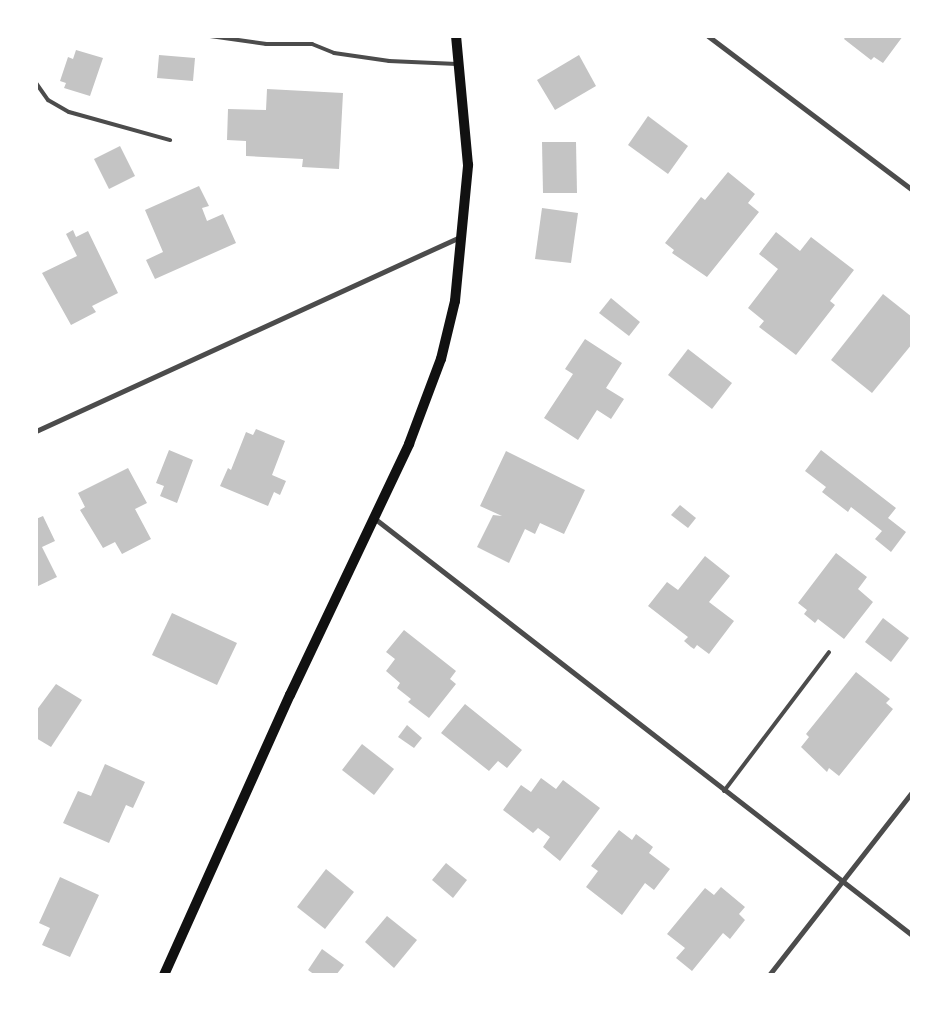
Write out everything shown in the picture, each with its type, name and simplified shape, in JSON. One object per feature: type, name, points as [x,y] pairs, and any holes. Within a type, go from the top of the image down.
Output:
[{"type":"main road","points":[[164,975],[373,517],[409,444],[441,359],[455,301],[464,235],[468,165],[456,36]]},
{"type":"street","points":[[708,36],[912,190]]},
{"type":"street","points":[[36,431],[464,235]]},
{"type":"street","points":[[373,517],[912,935]]},
{"type":"street","points":[[769,975],[912,792]]},
{"type":"lane","points":[[210,36],[266,44],[312,44],[334,53],[389,61],[459,64]]},
{"type":"lane","points":[[36,83],[48,100],[69,112],[170,140]]},
{"type":"lane","points":[[724,791],[829,652]]},
{"type":"building","points":[[846,36],[903,36],[883,63],[874,57],[871,60],[844,39]]},
{"type":"building","points":[[76,50],[103,58],[90,96],[64,88],[66,83],[60,81],[68,57],[73,59]]},
{"type":"building","points":[[159,55],[195,58],[193,81],[157,78]]},
{"type":"building","points":[[579,55],[596,86],[555,110],[537,80]]},
{"type":"building","points":[[267,89],[343,93],[339,169],[302,167],[303,159],[246,156],[246,141],[227,140],[228,109],[266,110]]},
{"type":"building","points":[[648,116],[688,146],[668,174],[628,145]]},
{"type":"building","points":[[542,142],[576,142],[577,193],[543,193]]},
{"type":"building","points":[[120,146],[135,176],[109,189],[94,159]]},
{"type":"building","points":[[728,172],[755,194],[748,203],[759,212],[707,277],[672,253],[674,250],[665,243],[701,197],[705,200]]},
{"type":"building","points":[[199,186],[209,206],[202,208],[207,221],[223,214],[236,243],[155,279],[146,260],[163,252],[145,210]]},
{"type":"building","points":[[542,208],[578,213],[571,263],[535,259]]},
{"type":"building","points":[[73,230],[76,237],[88,231],[118,293],[92,306],[96,312],[71,325],[42,273],[77,256],[66,234]]},
{"type":"building","points":[[776,232],[800,251],[811,237],[854,270],[830,301],[835,305],[796,355],[759,327],[764,321],[748,308],[778,269],[759,254]]},
{"type":"building","points":[[883,294],[912,317],[912,344],[872,393],[831,360]]},
{"type":"building","points":[[611,298],[640,322],[629,336],[599,313]]},
{"type":"building","points":[[585,339],[622,363],[606,388],[624,399],[611,419],[597,410],[578,440],[544,418],[573,374],[565,369]]},
{"type":"building","points":[[688,349],[732,383],[712,409],[668,375]]},
{"type":"building","points":[[256,429],[285,441],[272,475],[286,481],[280,495],[274,492],[268,506],[220,486],[228,468],[231,470],[246,432],[253,435]]},
{"type":"building","points":[[169,450],[193,460],[177,503],[160,496],[164,486],[156,483]]},
{"type":"building","points":[[821,450],[896,508],[888,518],[906,532],[891,552],[875,539],[882,531],[851,507],[848,512],[822,492],[826,487],[805,471]]},
{"type":"building","points":[[506,451],[585,490],[564,534],[540,523],[535,534],[525,529],[509,563],[477,547],[493,515],[502,516],[480,506]]},
{"type":"building","points":[[128,468],[147,503],[135,509],[151,539],[122,554],[115,542],[103,548],[80,510],[85,507],[78,493]]},
{"type":"building","points":[[680,505],[696,518],[688,528],[671,515]]},
{"type":"building","points":[[43,516],[55,541],[42,547],[57,577],[36,587],[36,519]]},
{"type":"building","points":[[836,553],[867,577],[858,589],[873,602],[844,639],[818,619],[815,623],[804,614],[807,610],[798,603]]},
{"type":"building","points":[[705,556],[730,576],[709,602],[734,621],[709,654],[697,645],[694,649],[691,647],[684,641],[688,637],[648,606],[667,582],[678,590]]},
{"type":"building","points":[[172,613],[237,643],[217,685],[152,655]]},
{"type":"building","points":[[883,618],[909,638],[891,662],[865,642]]},
{"type":"building","points":[[404,630],[456,671],[450,679],[456,684],[429,718],[408,702],[411,699],[397,688],[400,683],[386,671],[395,659],[386,652]]},
{"type":"building","points":[[856,672],[890,699],[886,703],[893,709],[839,776],[829,768],[827,772],[801,747],[809,737],[806,734]]},
{"type":"building","points":[[56,684],[82,700],[51,747],[36,738],[36,711]]},
{"type":"building","points":[[465,704],[522,750],[507,768],[498,761],[489,771],[441,733]]},
{"type":"building","points":[[407,725],[422,738],[414,748],[398,737]]},
{"type":"building","points":[[362,744],[394,769],[374,795],[342,770]]},
{"type":"building","points":[[105,764],[145,782],[133,808],[126,805],[109,843],[63,823],[78,791],[91,796]]},
{"type":"building","points":[[541,778],[556,789],[563,780],[600,808],[560,861],[543,847],[550,837],[538,828],[533,833],[503,810],[521,785],[531,792]]},
{"type":"building","points":[[619,830],[632,840],[636,834],[653,847],[649,853],[670,869],[654,890],[645,883],[622,915],[586,887],[598,871],[591,866]]},
{"type":"building","points":[[446,863],[467,880],[453,898],[432,880]]},
{"type":"building","points":[[326,869],[354,892],[325,929],[297,907]]},
{"type":"building","points":[[60,877],[99,895],[70,957],[42,945],[50,928],[39,923]]},
{"type":"building","points":[[721,887],[745,907],[739,914],[745,920],[730,939],[723,933],[692,971],[676,958],[685,948],[667,934],[705,888],[714,895]]},
{"type":"building","points":[[387,916],[417,940],[394,968],[365,942]]},
{"type":"building","points":[[322,949],[344,965],[336,975],[315,975],[308,970]]}]
